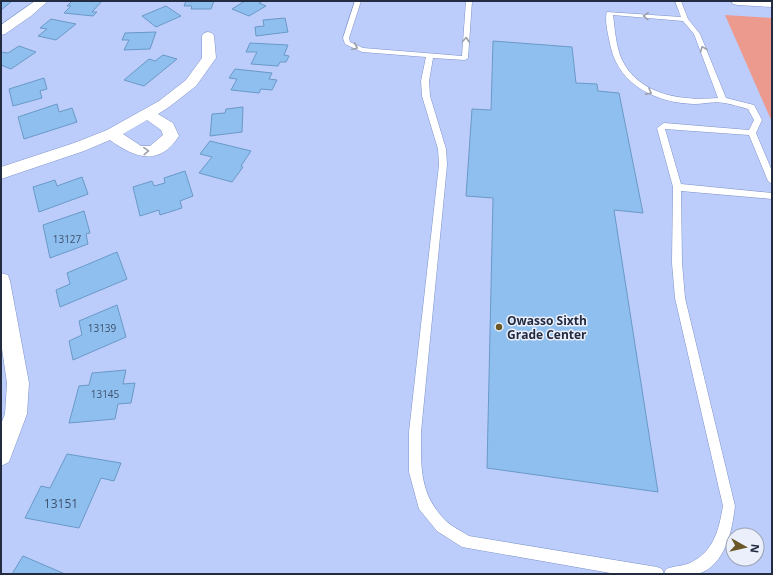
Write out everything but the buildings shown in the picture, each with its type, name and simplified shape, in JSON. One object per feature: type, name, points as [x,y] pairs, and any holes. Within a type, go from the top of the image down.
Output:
[{"type":"main road","points":[[738,1],[772,3]]},
{"type":"street","points":[[1,31],[42,1]]},
{"type":"street","points":[[1,173],[79,147],[112,134],[148,114],[191,83],[209,58],[208,36]]},
{"type":"street","points":[[112,134],[136,151],[149,152],[162,147],[171,136],[168,127],[148,114]]},
{"type":"street","points":[[1,281],[18,383],[16,414],[1,454]]},
{"type":"lane","points":[[358,1],[346,38],[347,43],[352,46],[376,52],[465,58],[469,1]]},
{"type":"lane","points":[[678,1],[684,19],[697,34],[723,100]]},
{"type":"lane","points":[[684,19],[609,13],[618,61],[634,83],[657,96],[710,102],[723,100],[751,107],[758,120],[752,133],[772,181]]},
{"type":"lane","points":[[430,56],[425,81],[426,96],[442,149],[443,165],[415,432],[415,472],[424,504],[442,526],[467,542],[657,574]]},
{"type":"lane","points":[[671,574],[692,570],[713,556],[725,534],[729,506],[680,298],[677,263],[677,187],[661,127],[752,133]]},
{"type":"lane","points":[[677,187],[772,196]]},
{"type":"shaded area","points":[[725,15],[772,18],[772,122]]},
{"type":"place","name":"Owasso Sixth Grade Center","points":[[499,327]]}]
